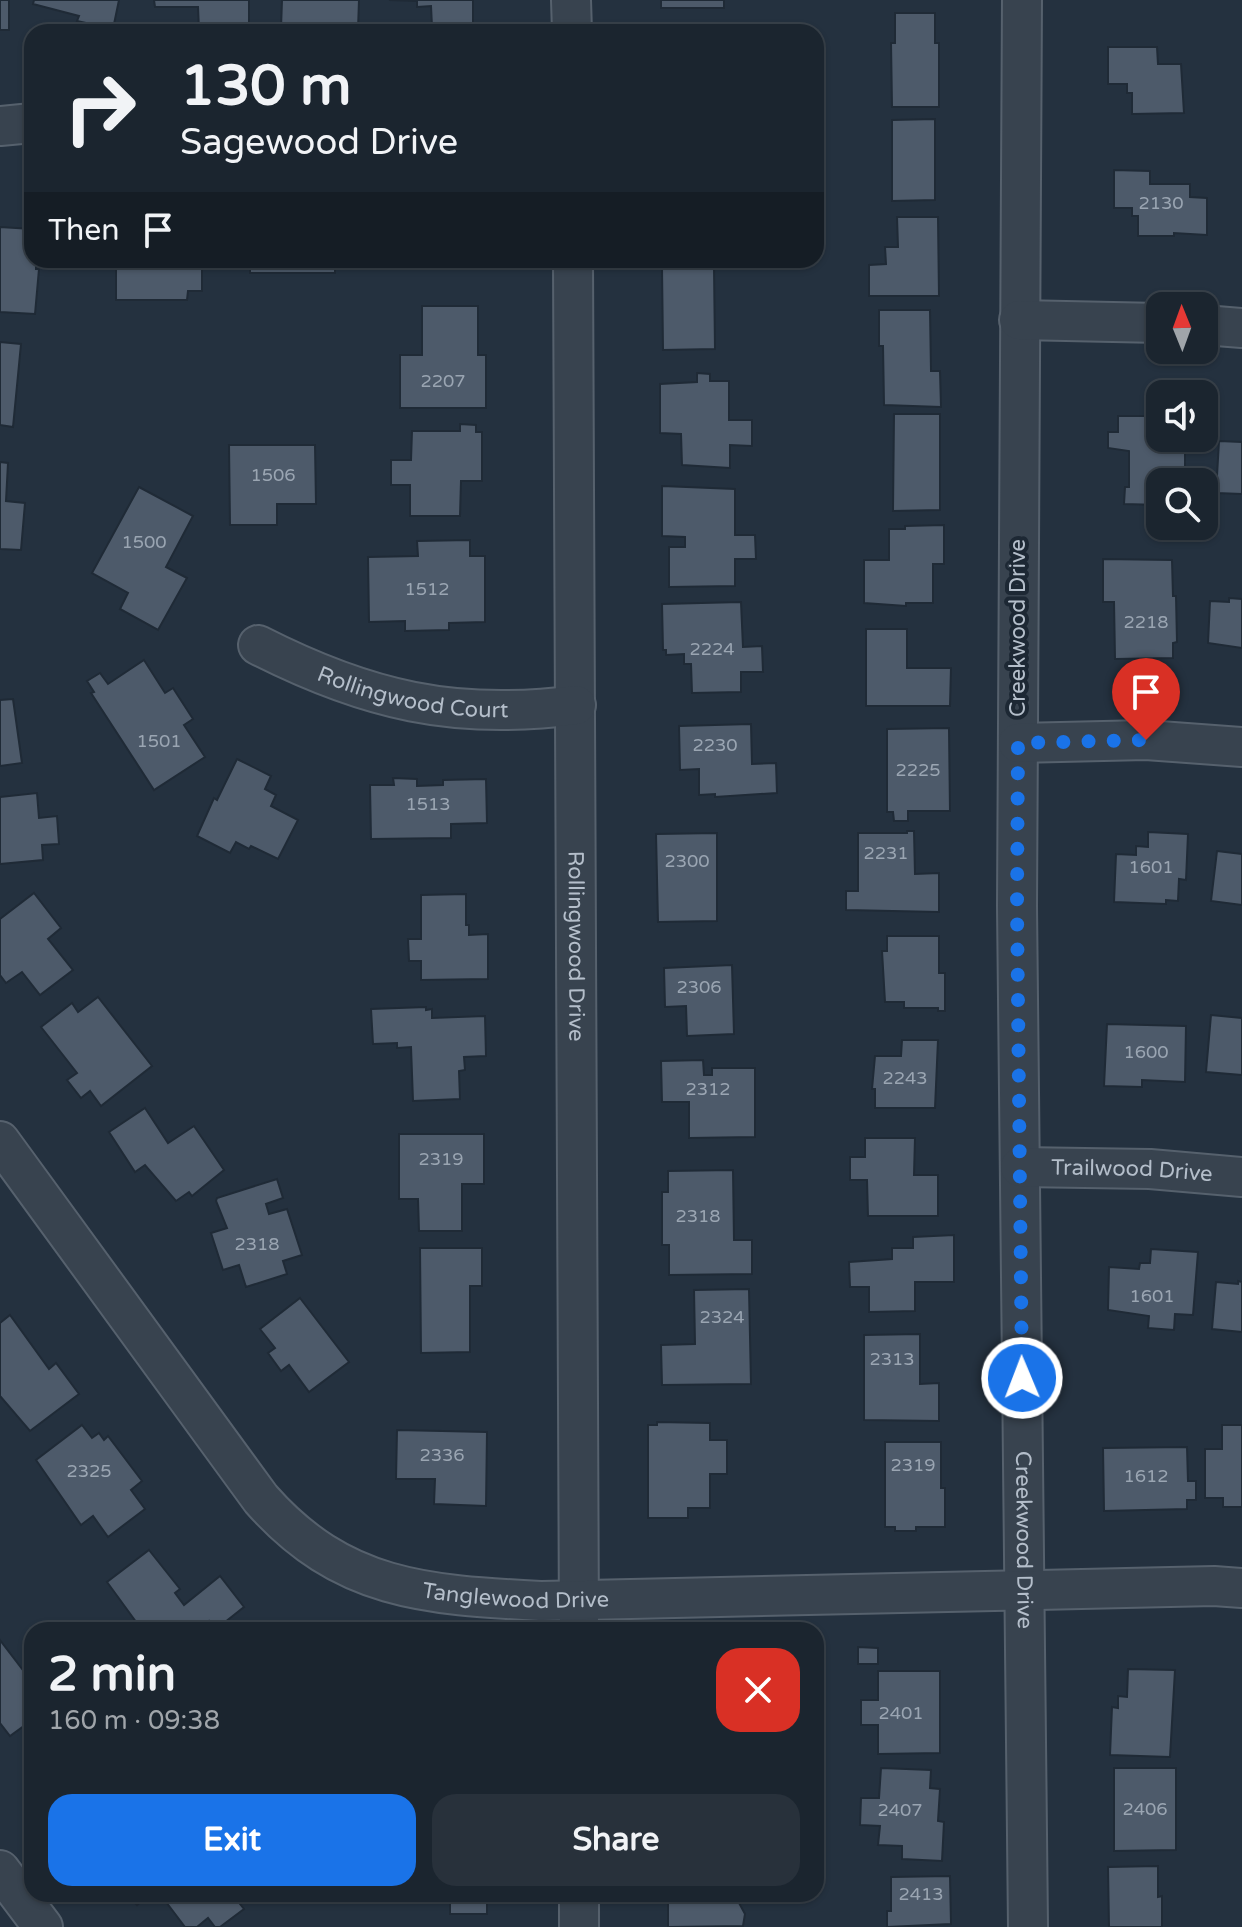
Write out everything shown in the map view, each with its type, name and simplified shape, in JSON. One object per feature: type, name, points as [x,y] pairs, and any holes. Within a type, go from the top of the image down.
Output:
[{"type":"street","points":[[571,0],[572,24]]},
{"type":"street","name":"Creekwood Drive","points":[[1022,0],[1018,743],[1028,1927]]},
{"type":"street","points":[[0,126],[24,124]]},
{"type":"street","name":"Rollingwood Drive","points":[[573,268],[579,1615]]},
{"type":"street","points":[[1019,320],[1146,323]]},
{"type":"street","points":[[1218,326],[1242,328]]},
{"type":"street","name":"Rollingwood Court","points":[[258,645],[312,672],[376,694],[425,705],[484,711],[543,710],[576,705]]},
{"type":"street","points":[[1018,743],[1146,740],[1242,747]]},
{"type":"street","name":"Tanglewood Drive","points":[[0,1141],[261,1499],[279,1519],[320,1553],[359,1574],[392,1585],[579,1615],[1024,1590],[1242,1588]]},
{"type":"street","name":"Trailwood Drive","points":[[1020,1167],[1150,1169],[1242,1177]]},
{"type":"street","points":[[0,1870],[24,1902]]},
{"type":"street","points":[[24,1902],[43,1927]]},
{"type":"street","points":[[579,1902],[579,1927]]},
{"type":"building","points":[[0,0],[9,0],[9,30],[0,30]]},
{"type":"building","points":[[34,0],[119,0],[114,24],[77,21],[79,16],[33,4]]},
{"type":"building","points":[[154,0],[249,0],[249,24],[199,24],[198,7],[155,7]]},
{"type":"building","points":[[282,0],[359,0],[358,24],[281,24]]},
{"type":"building","points":[[389,0],[473,0],[473,24],[432,24],[431,6],[417,7],[417,1]]},
{"type":"building","points":[[661,0],[724,0],[724,8],[661,8]]},
{"type":"building","points":[[895,13],[935,13],[935,43],[939,43],[939,107],[892,107],[891,43],[895,43]]},
{"type":"building","points":[[1108,47],[1157,47],[1158,64],[1181,64],[1184,113],[1132,114],[1132,93],[1127,93],[1127,84],[1108,84]]},
{"type":"building","points":[[935,119],[935,200],[892,201],[892,120]]},
{"type":"building","points":[[1114,170],[1150,171],[1150,184],[1190,184],[1190,197],[1207,198],[1207,235],[1174,233],[1174,236],[1138,236],[1138,216],[1132,216],[1132,208],[1114,208]]},
{"type":"building","points":[[897,217],[938,217],[939,296],[869,296],[869,265],[886,264],[885,247],[898,247]]},
{"type":"building","points":[[0,227],[24,228],[24,268],[39,269],[35,314],[0,312]]},
{"type":"building","points":[[116,268],[202,268],[202,291],[188,291],[187,300],[116,300]]},
{"type":"building","points":[[250,268],[335,268],[335,273],[250,273]]},
{"type":"building","points":[[662,268],[714,268],[715,349],[663,350]]},
{"type":"building","points":[[422,306],[478,306],[478,355],[486,355],[486,408],[400,408],[400,355],[422,355]]},
{"type":"building","points":[[879,310],[930,310],[931,371],[940,371],[941,407],[884,405]]},
{"type":"building","points":[[0,342],[21,344],[13,427],[0,425]]},
{"type":"building","points":[[697,373],[710,374],[710,381],[729,381],[729,420],[752,420],[752,446],[730,445],[730,468],[682,465],[681,434],[660,433],[660,384],[697,382]]},
{"type":"building","points":[[894,414],[940,414],[940,510],[893,511]]},
{"type":"building","points":[[1118,416],[1146,416],[1146,452],[1185,452],[1185,468],[1146,468],[1146,505],[1124,504],[1125,487],[1129,487],[1129,451],[1108,448],[1108,432],[1118,432]]},
{"type":"building","points":[[460,424],[476,425],[476,432],[482,432],[482,481],[461,481],[460,516],[410,516],[410,485],[391,485],[391,460],[411,460],[412,431],[460,431]]},
{"type":"building","points":[[1219,441],[1242,442],[1242,494],[1218,493]]},
{"type":"building","points":[[229,445],[315,445],[316,504],[277,504],[277,525],[230,525]]},
{"type":"building","points":[[0,462],[8,463],[6,501],[25,503],[21,550],[0,549]]},
{"type":"building","points":[[662,486],[735,489],[735,535],[755,535],[756,559],[735,559],[735,586],[669,587],[669,547],[685,547],[685,537],[662,536]]},
{"type":"building","points":[[139,487],[193,516],[166,567],[187,578],[158,630],[120,609],[128,593],[92,573]]},
{"type":"building","points":[[944,525],[944,564],[933,564],[933,603],[906,603],[906,606],[864,603],[864,560],[889,560],[889,529]]},
{"type":"building","points":[[470,540],[470,556],[485,556],[485,622],[449,623],[449,630],[405,631],[405,621],[369,622],[368,557],[418,556],[417,541]]},
{"type":"building","points":[[1103,559],[1172,560],[1177,642],[1173,643],[1173,658],[1115,659],[1114,602],[1103,602]]},
{"type":"building","points":[[1229,598],[1242,599],[1242,648],[1208,643],[1210,601],[1229,602]]},
{"type":"building","points":[[741,602],[743,647],[762,646],[763,672],[741,672],[741,692],[692,693],[691,664],[684,664],[684,654],[666,655],[666,650],[663,650],[662,604]]},
{"type":"building","points":[[866,629],[907,629],[907,668],[951,668],[950,706],[866,706]]},
{"type":"building","points":[[144,660],[165,693],[173,688],[193,719],[184,725],[205,757],[154,790],[91,693],[94,692],[87,681],[100,673],[108,684]]},
{"type":"building","points":[[13,699],[22,763],[0,766],[0,700]]},
{"type":"building","points":[[751,724],[752,764],[776,763],[777,793],[715,797],[715,794],[699,795],[699,769],[680,770],[679,726]]},
{"type":"building","points":[[949,728],[950,811],[908,811],[908,821],[894,821],[893,812],[887,812],[887,729]]},
{"type":"building","points":[[237,759],[271,776],[265,789],[276,795],[271,806],[298,820],[278,859],[236,842],[230,853],[197,836],[214,798],[217,800]]},
{"type":"building","points":[[393,778],[417,779],[417,786],[443,785],[443,780],[486,779],[487,823],[451,824],[451,838],[371,839],[370,785],[394,785]]},
{"type":"building","points":[[37,793],[39,818],[57,816],[59,844],[42,845],[43,860],[0,864],[0,797]]},
{"type":"building","points":[[914,831],[915,874],[939,873],[939,912],[846,910],[846,891],[858,891],[858,833]]},
{"type":"building","points":[[1148,832],[1188,834],[1186,880],[1179,879],[1178,901],[1166,900],[1166,904],[1114,902],[1116,854],[1136,855],[1136,846],[1148,847]]},
{"type":"building","points":[[717,833],[717,921],[658,922],[656,834]]},
{"type":"building","points":[[1217,851],[1242,854],[1242,905],[1211,901]]},
{"type":"building","points":[[34,893],[61,928],[48,939],[73,970],[40,995],[22,972],[6,983],[0,975],[0,919]]},
{"type":"building","points":[[466,894],[469,935],[488,934],[488,979],[421,980],[421,961],[409,961],[408,939],[421,939],[421,895]]},
{"type":"building","points":[[887,936],[939,936],[939,973],[945,973],[945,1011],[938,1011],[938,1008],[904,1008],[904,1002],[885,1002],[882,951],[887,951]]},
{"type":"building","points":[[732,965],[734,1034],[687,1036],[686,1006],[665,1007],[664,968]]},
{"type":"building","points":[[98,997],[152,1066],[101,1106],[90,1091],[81,1098],[67,1080],[77,1073],[41,1027],[72,1003],[78,1012]]},
{"type":"building","points":[[426,1007],[426,1010],[432,1009],[432,1018],[485,1016],[486,1056],[464,1057],[465,1070],[459,1071],[460,1099],[413,1101],[411,1047],[397,1048],[397,1043],[373,1044],[371,1009]]},
{"type":"building","points":[[1211,1015],[1242,1018],[1242,1075],[1206,1072]]},
{"type":"building","points":[[1107,1024],[1186,1026],[1185,1082],[1142,1080],[1142,1087],[1104,1086]]},
{"type":"building","points":[[902,1040],[938,1040],[935,1108],[875,1108],[875,1089],[872,1089],[875,1056],[901,1056]]},
{"type":"building","points":[[703,1060],[704,1075],[712,1075],[712,1068],[755,1068],[755,1137],[689,1138],[689,1102],[662,1102],[661,1061]]},
{"type":"building","points":[[145,1108],[168,1143],[194,1126],[224,1170],[192,1196],[189,1192],[176,1201],[145,1165],[135,1172],[109,1132]]},
{"type":"building","points":[[399,1134],[484,1134],[484,1184],[462,1184],[462,1231],[419,1231],[418,1199],[399,1199]]},
{"type":"building","points":[[865,1138],[915,1138],[914,1175],[938,1175],[938,1216],[868,1216],[867,1180],[850,1180],[850,1157],[865,1157]]},
{"type":"building","points":[[733,1170],[734,1240],[752,1240],[752,1274],[669,1275],[669,1245],[662,1245],[662,1192],[668,1192],[668,1171]]},
{"type":"building","points":[[277,1179],[283,1198],[266,1204],[269,1214],[287,1209],[302,1255],[283,1261],[287,1274],[246,1287],[239,1265],[223,1270],[211,1233],[227,1228],[216,1201],[217,1198]]},
{"type":"building","points":[[954,1235],[954,1282],[915,1282],[915,1311],[869,1312],[869,1287],[850,1287],[849,1262],[892,1259],[892,1248],[913,1248],[913,1237]]},
{"type":"building","points":[[420,1248],[482,1248],[482,1286],[470,1286],[470,1352],[421,1353]]},
{"type":"building","points":[[1151,1249],[1198,1252],[1193,1315],[1175,1314],[1174,1330],[1148,1328],[1149,1316],[1108,1310],[1109,1267],[1139,1269],[1140,1263],[1150,1263]]},
{"type":"building","points":[[1238,1281],[1242,1282],[1242,1332],[1212,1329],[1216,1282],[1238,1284]]},
{"type":"building","points":[[749,1289],[751,1384],[662,1385],[661,1345],[695,1344],[694,1290]]},
{"type":"building","points":[[300,1298],[349,1362],[309,1392],[289,1365],[281,1371],[268,1353],[275,1348],[260,1329]]},
{"type":"building","points":[[10,1315],[49,1369],[56,1363],[79,1394],[30,1431],[0,1396],[0,1323]]},
{"type":"building","points":[[920,1334],[920,1384],[939,1383],[939,1421],[864,1420],[864,1335]]},
{"type":"building","points":[[657,1422],[710,1423],[710,1440],[727,1440],[727,1474],[710,1474],[710,1508],[688,1508],[688,1518],[648,1518],[648,1425],[657,1425]]},
{"type":"building","points":[[82,1425],[92,1438],[99,1433],[104,1440],[108,1436],[142,1481],[131,1490],[145,1509],[108,1537],[93,1516],[81,1525],[36,1460]]},
{"type":"building","points":[[1222,1425],[1242,1425],[1242,1507],[1223,1507],[1223,1498],[1205,1498],[1205,1449],[1222,1449]]},
{"type":"building","points":[[397,1430],[487,1432],[486,1506],[434,1504],[435,1479],[396,1479]]},
{"type":"building","points":[[885,1442],[941,1442],[945,1527],[895,1531],[895,1527],[885,1527]]},
{"type":"building","points":[[1187,1447],[1188,1481],[1196,1481],[1196,1500],[1187,1500],[1187,1509],[1104,1511],[1103,1448]]},
{"type":"building","points":[[149,1550],[180,1589],[175,1593],[184,1605],[220,1576],[244,1607],[225,1622],[136,1622],[107,1582]]},
{"type":"building","points":[[0,1640],[24,1672],[24,1726],[10,1736],[0,1723]]},
{"type":"building","points":[[858,1647],[878,1648],[878,1664],[858,1664]]},
{"type":"building","points":[[1128,1669],[1175,1670],[1170,1757],[1110,1755],[1112,1707],[1118,1708],[1118,1696],[1127,1697]]},
{"type":"building","points":[[878,1671],[940,1671],[940,1753],[878,1754],[878,1725],[861,1725],[861,1700],[878,1700]]},
{"type":"building","points":[[881,1768],[931,1770],[930,1788],[940,1789],[938,1821],[944,1822],[942,1861],[902,1859],[902,1846],[878,1845],[880,1826],[860,1825],[861,1798],[879,1798]]},
{"type":"building","points":[[1114,1768],[1176,1768],[1176,1850],[1114,1851]]},
{"type":"building","points":[[1158,1866],[1162,1927],[1109,1927],[1108,1867]]},
{"type":"building","points":[[950,1876],[951,1924],[887,1927],[887,1911],[891,1911],[891,1877]]},
{"type":"building","points":[[166,1902],[238,1902],[244,1909],[220,1927],[215,1927],[208,1918],[197,1927],[185,1927]]},
{"type":"building","points":[[450,1902],[487,1902],[487,1914],[450,1914]]},
{"type":"building","points":[[668,1902],[739,1902],[745,1914],[743,1926],[668,1927]]},
{"type":"route","points":[[1022,1378],[1018,743],[1146,740]]}]
